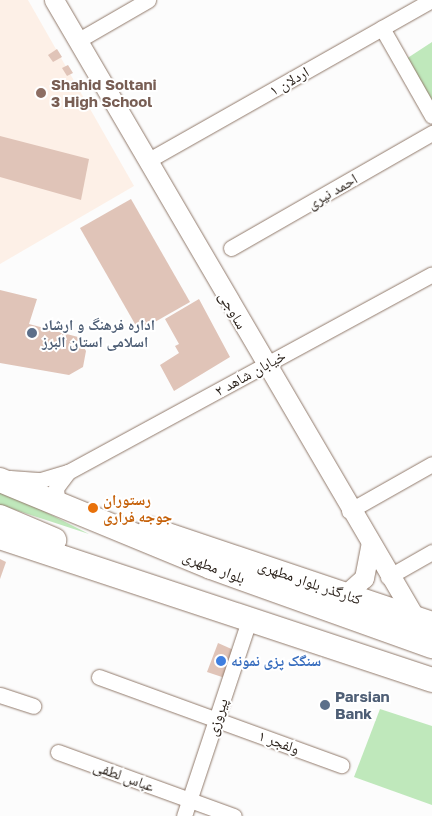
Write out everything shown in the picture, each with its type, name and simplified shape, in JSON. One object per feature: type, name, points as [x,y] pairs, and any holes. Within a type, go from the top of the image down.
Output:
[{"type":"main road","name":"بلوار مطهری","points":[[0,478],[68,510],[432,646]]},
{"type":"main road","points":[[0,517],[149,585]]},
{"type":"main road","name":"کنارگذر بلوار مطهری","points":[[99,522],[176,535],[424,622]]},
{"type":"main road","points":[[0,536],[432,680]]},
{"type":"street","name":"ساوجی","points":[[54,0],[388,577],[424,622]]},
{"type":"street","points":[[77,41],[148,0]]},
{"type":"street","name":"اردلان ۱","points":[[147,161],[431,0]]},
{"type":"street","points":[[382,28],[432,116]]},
{"type":"street","name":"احمد نیری","points":[[231,248],[432,133]]},
{"type":"street","name":"خیابان شاهد ۲","points":[[0,478],[41,480],[68,472],[432,274]]},
{"type":"street","points":[[349,511],[432,464]]},
{"type":"street","points":[[68,472],[56,488],[56,499],[68,510]]},
{"type":"street","points":[[346,594],[364,578],[370,546]]},
{"type":"street","points":[[388,577],[432,552]]},
{"type":"street","name":"پیروزی","points":[[184,816],[250,618]]},
{"type":"street","name":"ولفجر ۱","points":[[99,677],[342,765]]},
{"type":"street","points":[[0,695],[34,706]]},
{"type":"street","name":"عباس لطفی","points":[[58,752],[234,816]]},
{"type":"shaded area","name":"Shahid Soltani 3 High School","points":[[0,0],[28,0],[134,186],[0,264]]},
{"type":"green space","points":[[432,42],[432,104],[406,59]]},
{"type":"green space","points":[[0,490],[26,502],[89,534],[0,505]]},
{"type":"green space","points":[[380,709],[432,726],[432,805],[354,777]]},
{"type":"building","points":[[57,49],[62,57],[53,62],[48,55]]},
{"type":"building","points":[[68,65],[73,73],[67,76],[62,68]]},
{"type":"building","points":[[0,136],[89,159],[81,200],[0,177]]},
{"type":"building","points":[[131,199],[190,302],[139,331],[80,228]]},
{"type":"building","name":"اداره فرهنگ و ارشاد اسلامی استان البرز","points":[[0,290],[37,299],[29,324],[78,337],[86,351],[83,367],[69,375],[0,363]]},
{"type":"building","points":[[199,299],[230,357],[174,391],[160,365],[179,353],[175,346],[179,344],[165,319]]},
{"type":"building","points":[[0,559],[6,562],[0,579]]},
{"type":"building","name":"سنگک پزی نمونه","points":[[218,643],[236,651],[225,678],[207,672]]},
{"type":"place","name":"Shahid Soltani 3 High School","points":[[41,93]]},
{"type":"place","name":"اداره فرهنگ و ارشاد اسلامی استان البرز","points":[[32,333]]},
{"type":"place","name":"رستوران جوجه فراری","points":[[93,508]]},
{"type":"place","name":"سنگک پزی نمونه","points":[[221,661]]},
{"type":"place","name":"Parsian Bank","points":[[325,705]]}]
